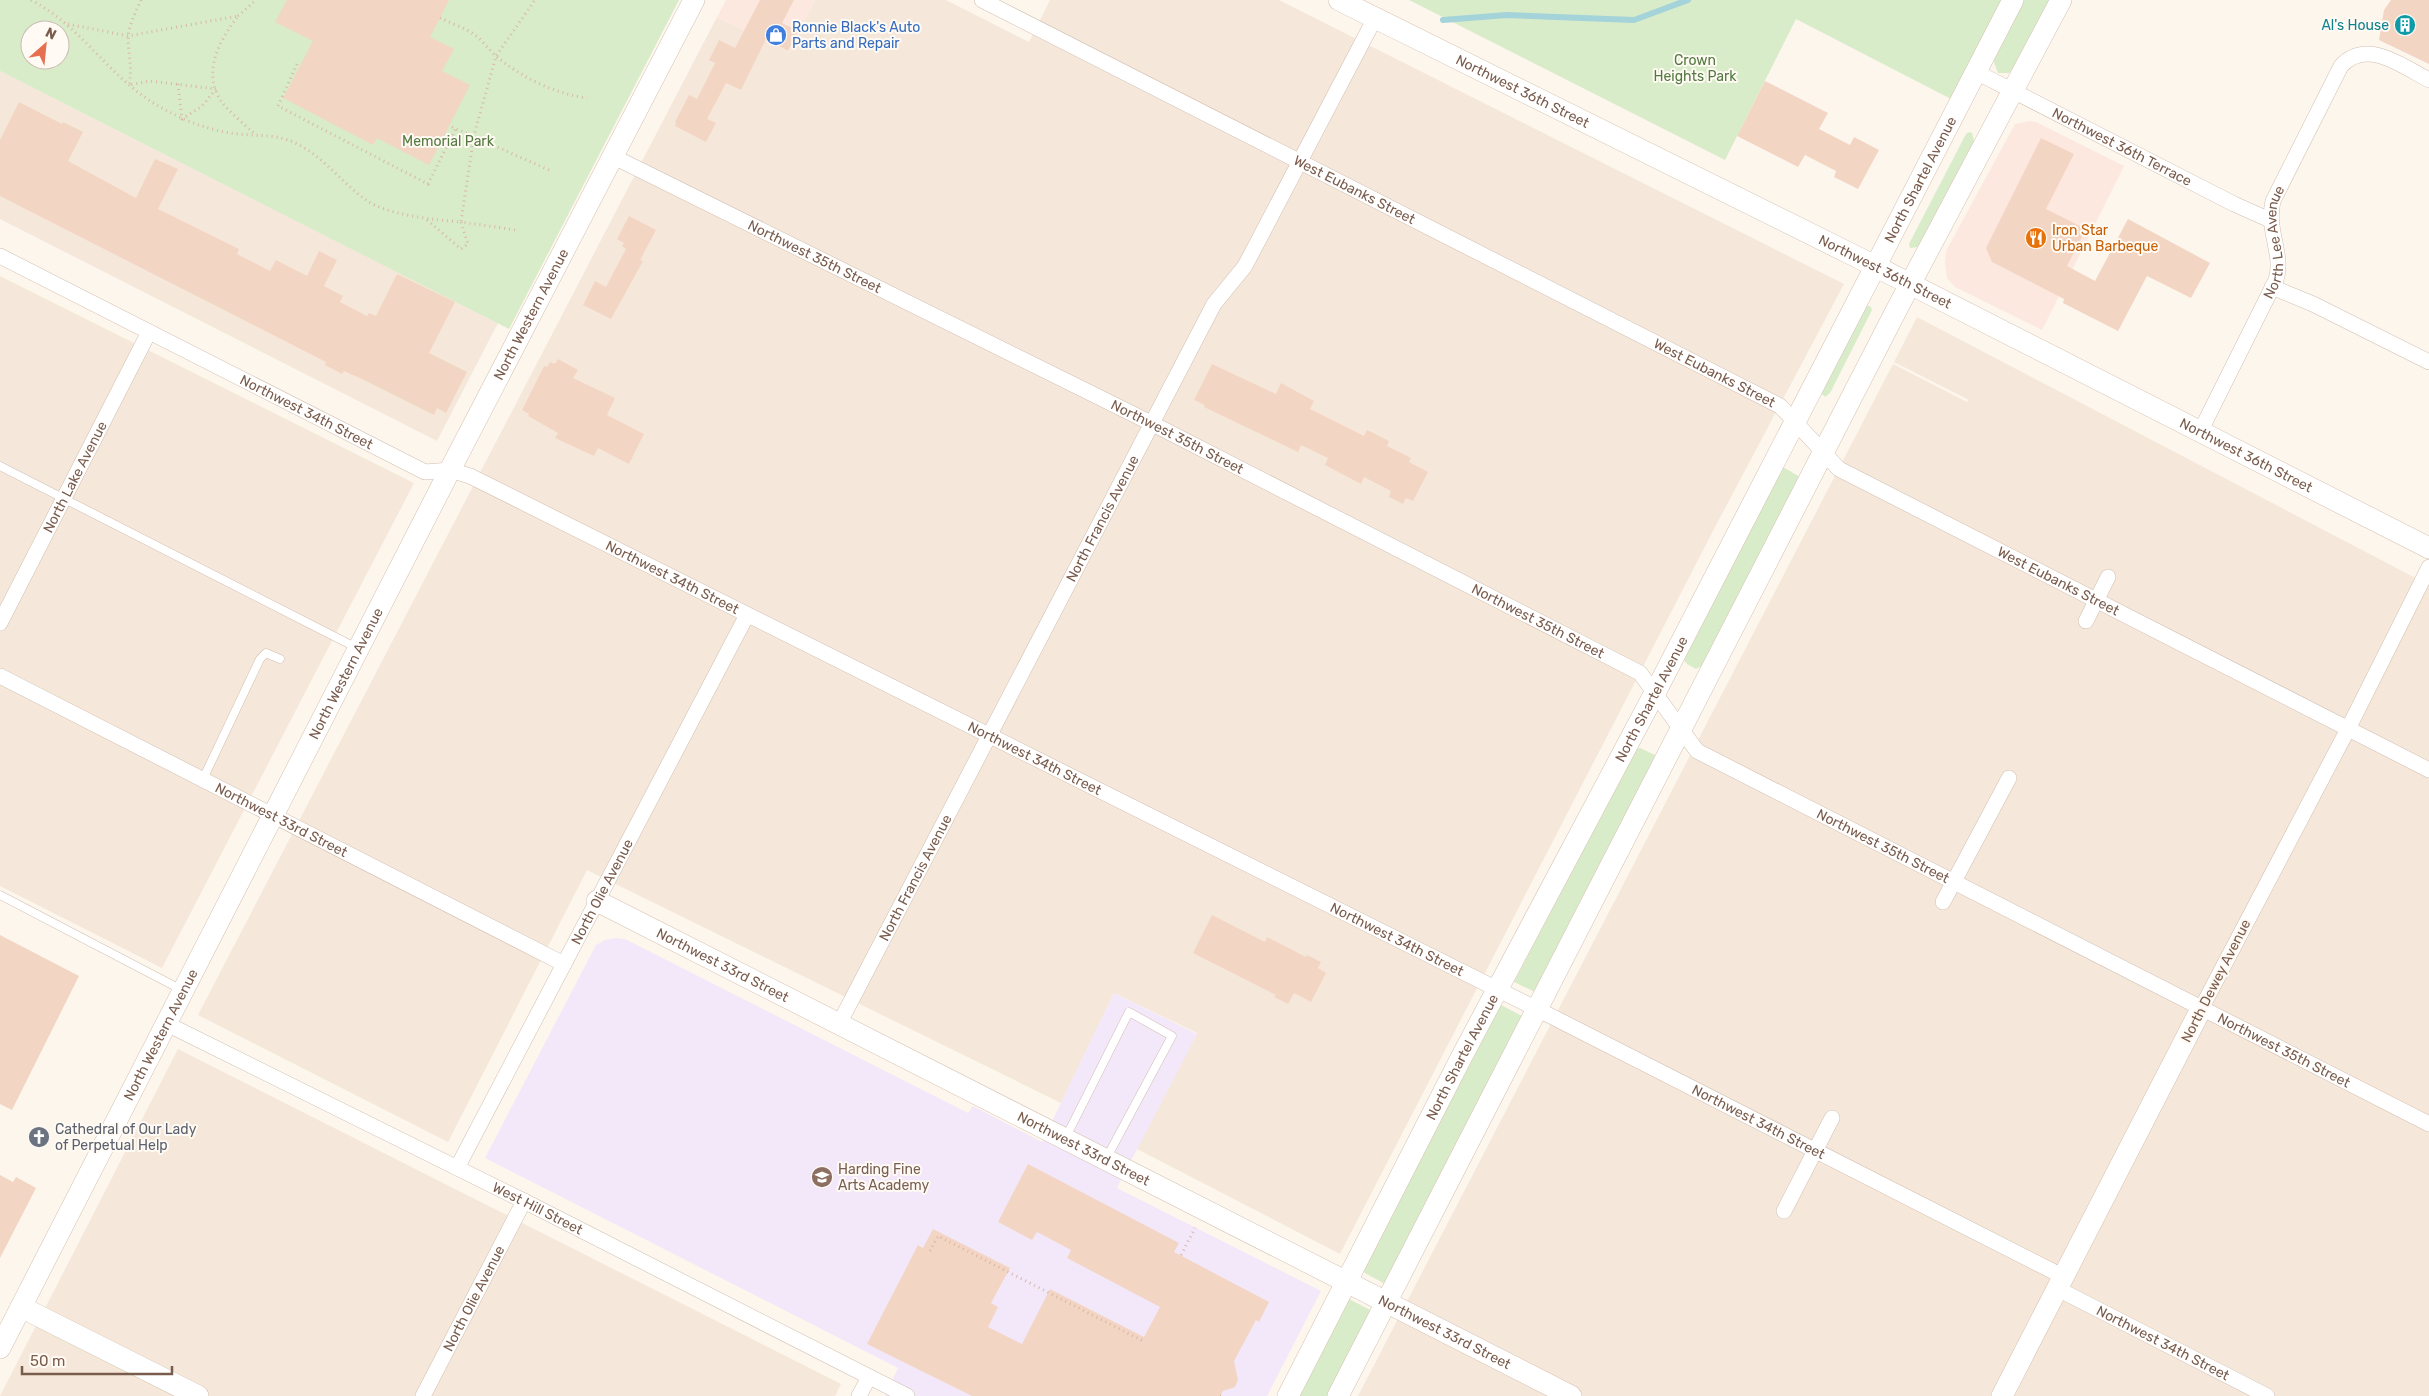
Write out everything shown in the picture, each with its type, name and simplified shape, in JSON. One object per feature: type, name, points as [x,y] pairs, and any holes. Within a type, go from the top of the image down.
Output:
[{"type":"street","name":"North Western Avenue","points":[[0,1348],[450,470],[694,0]]},
{"type":"street","name":"West Eubanks Street","points":[[982,0],[1780,406],[1839,469],[2429,770]]},
{"type":"street","name":"Northwest 36th Street","points":[[1339,0],[1875,267],[2429,548]]},
{"type":"street","name":"North Shartel Avenue","points":[[1288,1396],[1498,990],[1655,693],[2013,0]]},
{"type":"street","points":[[1338,1396],[1910,285],[2061,0]]},
{"type":"street","name":"North Francis Avenue","points":[[839,1024],[1214,304],[1244,266],[1375,18]]},
{"type":"street","name":"North Lee Avenue","points":[[2200,432],[2279,270],[2270,220],[2273,201],[2330,84],[2341,66],[2351,57],[2362,52],[2375,54],[2429,80]]},
{"type":"street","name":"Northwest 36th Terrace","points":[[1976,72],[2234,204],[2270,220]]},
{"type":"street","name":"Northwest 35th Street","points":[[614,157],[1151,423],[1640,673],[1697,751],[2429,1124]]},
{"type":"street","name":"Northwest 34th Street","points":[[0,256],[424,472],[450,470],[470,476],[1537,1009],[1815,1150],[2267,1396]]},
{"type":"street","points":[[2272,287],[2313,304],[2429,362]]},
{"type":"street","name":"North Lake Avenue","points":[[0,623],[149,332]]},
{"type":"street","name":"North Dewey Avenue","points":[[2002,1396],[2201,1009],[2348,729],[2429,567]]},
{"type":"street","points":[[2086,621],[2108,577]]},
{"type":"street","name":"North Olie Avenue","points":[[457,1168],[747,615]]},
{"type":"street","name":"Northwest 33rd Street","points":[[0,676],[564,964]]},
{"type":"street","points":[[1943,902],[2009,778]]},
{"type":"street","name":"Northwest 33rd Street","points":[[597,901],[1572,1396]]},
{"type":"street","name":"West Hill Street","points":[[167,1024],[524,1201],[907,1396]]},
{"type":"street","points":[[1784,1212],[1832,1118]]},
{"type":"street","name":"North Olie Avenue","points":[[423,1396],[524,1201]]},
{"type":"street","points":[[21,1307],[198,1396]]},
{"type":"street","points":[[859,1396],[869,1377]]},
{"type":"lane","points":[[0,466],[358,649]]},
{"type":"lane","points":[[203,779],[260,659],[266,653],[280,659]]},
{"type":"lane","points":[[0,895],[184,991]]},
{"type":"lane","points":[[1065,1139],[1129,1012],[1172,1036],[1106,1159]]},
{"type":"path","points":[[31,0],[51,10],[62,20]]},
{"type":"path","points":[[129,85],[131,77],[128,36],[141,0]]},
{"type":"path","points":[[256,0],[238,16],[221,39],[212,62],[216,89],[223,104],[256,135]]},
{"type":"path","points":[[426,219],[461,249],[468,244],[461,222],[474,135],[496,56],[535,0]]},
{"type":"path","points":[[70,25],[128,36],[238,16]]},
{"type":"path","points":[[440,18],[474,35],[514,70],[555,90],[587,98]]},
{"type":"path","points":[[70,27],[129,85],[151,102],[182,119],[225,132],[282,138],[318,157],[367,201],[395,212],[426,219],[516,230]]},
{"type":"path","points":[[297,64],[278,106],[428,184],[456,128]]},
{"type":"path","points":[[129,85],[150,81],[216,89]]},
{"type":"path","points":[[178,84],[182,119]]},
{"type":"path","points":[[182,119],[202,106],[216,89]]},
{"type":"path","points":[[452,127],[474,135],[550,170]]},
{"type":"path","points":[[1181,1255],[1197,1223]]},
{"type":"path","points":[[930,1251],[938,1236],[1143,1341]]},
{"type":"shaded area","name":"Ronnie Black's Auto Parts and Repair","points":[[726,0],[815,0],[789,52],[717,17]]},
{"type":"shaded area","points":[[815,0],[946,0],[1029,42],[1050,0],[1279,0],[1844,284],[1714,529],[1340,1254],[1137,1149],[1197,1033],[1114,993],[1061,1103],[587,870],[448,1142],[198,1015],[717,17],[789,52]]},
{"type":"shaded area","points":[[0,71],[498,323],[437,441],[0,219]]},
{"type":"shaded area","points":[[2029,121],[2036,122],[2124,166],[2042,330],[1955,287],[1947,278],[1945,263],[1946,251],[2015,124]]},
{"type":"shaded area","points":[[0,276],[414,483],[162,968],[0,886]]},
{"type":"shaded area","points":[[1917,317],[2429,585],[2429,1396],[1358,1396],[1893,364],[1967,402],[1969,400],[1894,362]]},
{"type":"shaded area","name":"Harding Fine Arts Academy","points":[[625,939],[968,1113],[973,1106],[1042,1142],[1114,993],[1197,1034],[1117,1188],[1321,1291],[1267,1396],[885,1396],[898,1368],[485,1158],[596,945],[605,940]]},
{"type":"shaded area","points":[[178,1049],[841,1384],[835,1396],[0,1396]]},
{"type":"green space","name":"Memorial Park","points":[[0,0],[679,0],[509,329],[0,71]]},
{"type":"green space","name":"Crown Heights Park","points":[[1409,0],[2004,0],[1951,99],[1796,19],[1725,160]]},
{"type":"green space","points":[[2024,0],[2049,0],[2012,70],[2009,73],[1998,73],[1993,60]]},
{"type":"green space","points":[[1972,133],[1974,141],[1918,247],[1910,248],[1909,244],[1966,134]]},
{"type":"green space","points":[[1866,306],[1870,306],[1872,310],[1830,393],[1825,397],[1821,393]]},
{"type":"green space","points":[[1783,467],[1800,477],[1705,664],[1696,669],[1687,664],[1683,659]]},
{"type":"green space","points":[[1640,748],[1655,755],[1656,759],[1535,992],[1514,982],[1635,749]]},
{"type":"green space","points":[[1501,1005],[1524,1017],[1385,1284],[1365,1273],[1363,1269]]},
{"type":"green space","points":[[1349,1299],[1372,1311],[1328,1396],[1298,1396]]},
{"type":"building","points":[[287,0],[449,0],[430,37],[454,49],[442,71],[470,85],[429,165],[377,138],[373,145],[283,98],[313,41],[275,22]]},
{"type":"building","points":[[760,0],[794,0],[782,23],[798,31],[788,51],[766,39],[741,90],[726,83],[707,119],[716,123],[706,142],[675,126],[675,122],[689,95],[697,99],[715,63],[709,60],[719,40],[735,48]]},
{"type":"building","name":"Al's House","points":[[2391,0],[2429,0],[2429,64],[2379,40],[2384,10]]},
{"type":"building","points":[[1765,81],[1828,113],[1819,129],[1850,145],[1854,137],[1879,150],[1858,189],[1834,177],[1836,171],[1805,155],[1798,167],[1737,136]]},
{"type":"building","points":[[19,102],[62,124],[63,122],[83,132],[68,161],[136,198],[155,159],[178,169],[158,209],[239,249],[237,254],[270,271],[276,260],[307,276],[319,251],[337,260],[324,286],[343,296],[340,302],[367,316],[369,313],[376,316],[397,274],[455,302],[429,353],[467,372],[446,413],[437,408],[434,415],[344,371],[342,374],[325,365],[326,362],[0,196],[0,140]]},
{"type":"building","points":[[2041,138],[2074,154],[2046,209],[2086,229],[2067,266],[2095,281],[2128,219],[2210,263],[2191,298],[2147,276],[2118,331],[2063,303],[2064,299],[1992,262],[1986,248]]},
{"type":"building","points":[[629,216],[656,230],[640,260],[643,261],[611,319],[583,305],[595,281],[606,287],[626,249],[622,246],[624,243],[617,239]]},
{"type":"building","points":[[558,359],[578,370],[573,378],[615,398],[607,415],[644,434],[629,464],[598,448],[594,456],[555,438],[558,433],[528,416],[529,414],[522,410],[544,366],[547,367],[550,362],[555,364]]},
{"type":"building","points":[[1212,364],[1276,394],[1281,383],[1314,401],[1310,409],[1364,436],[1367,430],[1389,441],[1387,446],[1411,458],[1409,462],[1428,472],[1413,501],[1406,498],[1403,504],[1389,497],[1391,491],[1364,477],[1361,484],[1325,465],[1328,458],[1301,445],[1298,452],[1204,407],[1205,405],[1194,400]]},
{"type":"building","points":[[1212,915],[1265,942],[1267,937],[1306,957],[1307,955],[1321,962],[1318,968],[1326,973],[1311,1002],[1294,993],[1288,1004],[1274,997],[1276,995],[1193,953]]},
{"type":"building","points":[[0,935],[79,976],[12,1110],[0,1104]]},
{"type":"building","points":[[1028,1164],[1179,1243],[1174,1252],[1269,1302],[1259,1322],[1256,1320],[1234,1361],[1238,1380],[1235,1387],[1223,1391],[1220,1396],[972,1396],[867,1344],[918,1245],[923,1248],[933,1229],[1010,1268],[991,1303],[998,1307],[988,1327],[1022,1344],[1050,1289],[1144,1337],[1160,1307],[1067,1258],[1071,1250],[1037,1232],[1032,1240],[998,1222]]},
{"type":"building","points":[[0,1175],[13,1182],[16,1177],[36,1188],[0,1258]]},
{"type":"waterway","points":[[1443,20],[1507,15],[1634,20],[1688,0]]},
{"type":"place","name":"Al's House","points":[[2405,25]]},
{"type":"place","name":"Ronnie Black's Auto Parts and Repair","points":[[776,35]]},
{"type":"place","name":"Iron Star Urban Barbeque","points":[[2036,238]]},
{"type":"place","name":"Cathedral of Our Lady of Perpetual Help","points":[[39,1137]]},
{"type":"place","name":"Harding Fine Arts Academy","points":[[822,1177]]}]
